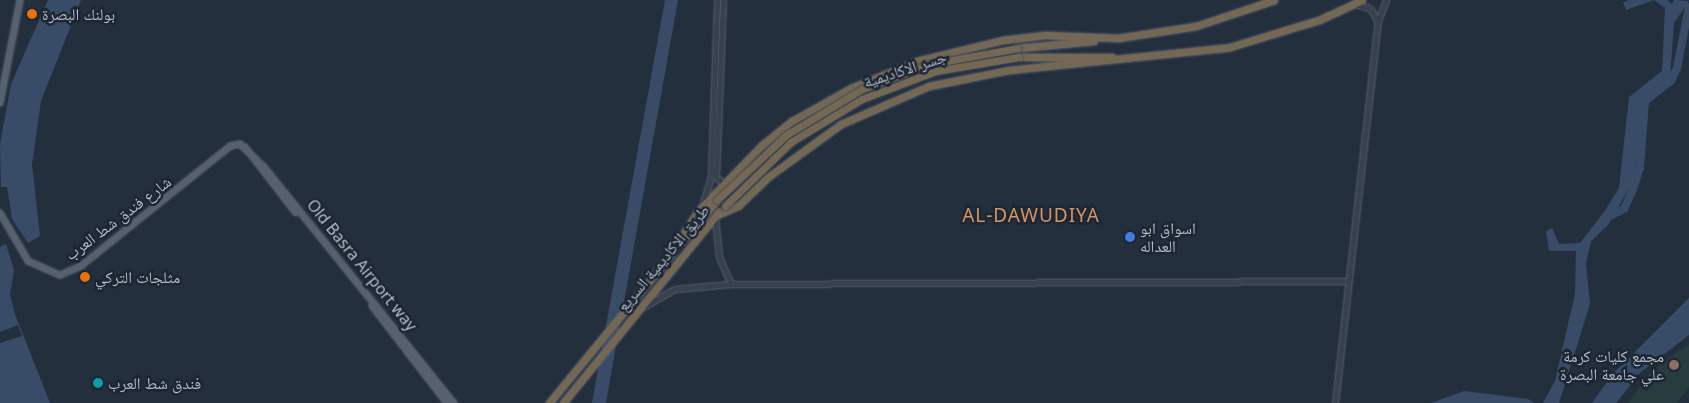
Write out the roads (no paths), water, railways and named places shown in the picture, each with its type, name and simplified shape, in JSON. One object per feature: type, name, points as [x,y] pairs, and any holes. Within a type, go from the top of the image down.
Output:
[{"type":"highway","points":[[669,256],[698,211],[723,183],[779,131],[808,111],[894,69],[1003,40],[1045,35],[1120,38],[1196,26],[1274,0]]},
{"type":"highway","points":[[716,215],[739,205],[820,138],[904,94],[1009,70],[1133,58],[1245,44],[1362,0]]},
{"type":"highway","name":"جسر الاكاديمية","points":[[717,200],[786,135],[862,89],[930,64],[1018,48],[1120,38]]},
{"type":"highway","name":"جسر الاكاديمية","points":[[724,206],[791,142],[862,98],[936,71],[1019,57],[1133,58]]},
{"type":"highway","points":[[894,69],[904,94]]},
{"type":"highway","points":[[808,111],[820,122],[820,138]]},
{"type":"highway","name":"طريق الاكاديمية السريع","points":[[549,403],[717,200]]},
{"type":"highway","name":"طريق الاكاديمية السريع","points":[[564,403],[576,383],[724,206]]},
{"type":"main road","points":[[0,103],[20,0]]},
{"type":"main road","name":"شارع فندق شط العرب","points":[[0,213],[28,261],[60,275],[81,266],[242,145]]},
{"type":"main road","name":"Old Basra Airport way","points":[[242,145],[447,403]]},
{"type":"main road","name":"Old Basra Airport way","points":[[242,145],[454,403]]},
{"type":"street","points":[[698,211],[709,189],[717,0]]},
{"type":"street","points":[[723,0],[716,177],[723,183]]},
{"type":"street","points":[[1335,403],[1347,281],[1378,20],[1386,0]]},
{"type":"street","points":[[1354,4],[1370,8],[1378,20]]},
{"type":"street","points":[[716,215],[716,247],[732,284]]},
{"type":"street","points":[[628,322],[675,289],[732,284],[1347,281]]},
{"type":"water","points":[[48,0],[81,0],[41,101],[32,165],[40,236],[28,243],[12,219],[7,187],[1,187],[0,144],[11,84]]},
{"type":"water","points":[[665,0],[678,0],[606,403],[592,403]]},
{"type":"water","points":[[1630,0],[1654,0],[1626,10],[1623,2]]},
{"type":"water","points":[[1654,0],[1667,0],[1672,4],[1674,0],[1689,1],[1674,23],[1670,77],[1643,99],[1635,178],[1608,225],[1591,241],[1586,264],[1590,304],[1559,403],[1543,403],[1555,381],[1575,294],[1576,251],[1549,251],[1546,231],[1552,228],[1559,244],[1580,243],[1604,212],[1619,188],[1629,97],[1662,71],[1665,8]]},
{"type":"water","points":[[6,244],[14,270],[10,295],[15,314],[50,403],[0,403],[0,247]]},
{"type":"water","points":[[1689,298],[1689,335],[1641,372],[1616,403],[1592,403],[1611,376]]},
{"type":"water","points":[[1464,391],[1528,399],[1534,403],[1431,403]]},
{"type":"waterway","points":[[1608,217],[1624,209],[1632,192],[1640,168],[1645,101],[1671,81],[1677,68],[1689,7]]},
{"type":"place","name":"بولنك البصرة","points":[[32,14]]},
{"type":"place","name":"اسواق ابو العداله","points":[[1130,237]]},
{"type":"place","name":"مثلجات التركي","points":[[85,277]]},
{"type":"place","name":"مجمع كليات كرمة علي جامعة البصرة","points":[[1674,365]]},
{"type":"place","name":"فندق شط العرب","points":[[98,383]]},
{"type":"district","name":"AL-DAWUDIYA","points":[[1031,216]]}]
